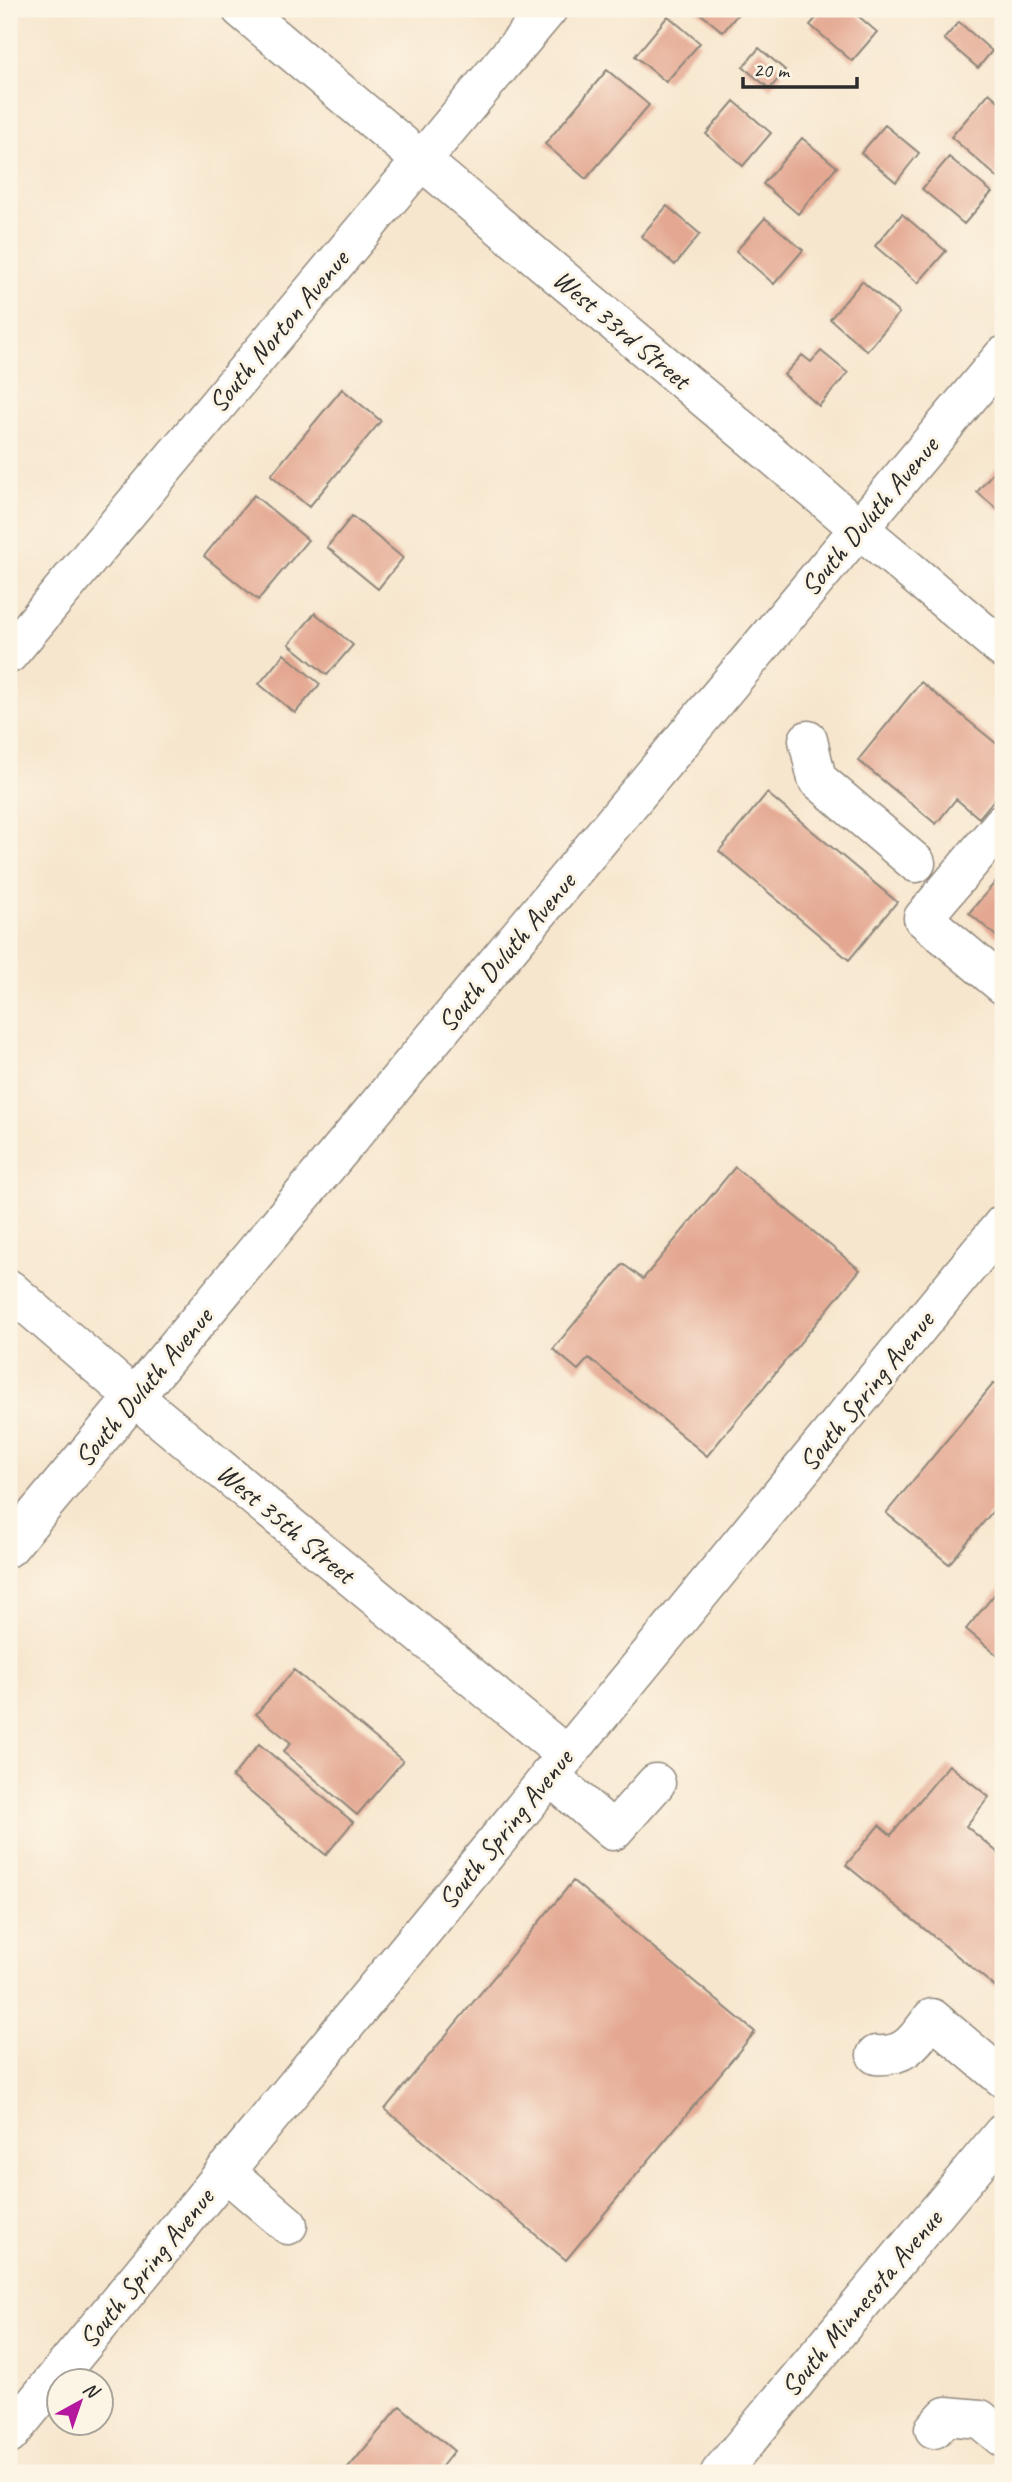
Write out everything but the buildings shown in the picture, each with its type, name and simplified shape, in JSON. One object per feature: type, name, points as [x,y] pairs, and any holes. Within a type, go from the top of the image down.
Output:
[{"type":"street","name":"West 33rd Street","points":[[241,9],[1003,649]]},
{"type":"street","name":"South Norton Avenue","points":[[9,653],[548,9]]},
{"type":"street","name":"South Duluth Avenue","points":[[9,1547],[1003,356]]},
{"type":"street","points":[[808,740],[817,779],[916,863]]},
{"type":"street","points":[[1003,822],[923,918],[1003,985]]},
{"type":"street","name":"South Spring Avenue","points":[[9,2435],[1003,1224]]},
{"type":"street","name":"West 35th Street","points":[[9,1289],[558,1765],[612,1831],[656,1783]]},
{"type":"street","points":[[876,2055],[893,2056],[914,2042],[932,2018],[1003,2078]]},
{"type":"street","name":"South Minnesota Avenue","points":[[720,2473],[1003,2133]]},
{"type":"street","points":[[225,2171],[288,2225]]},
{"type":"street","points":[[934,2429],[946,2416],[980,2419],[1003,2438]]}]
